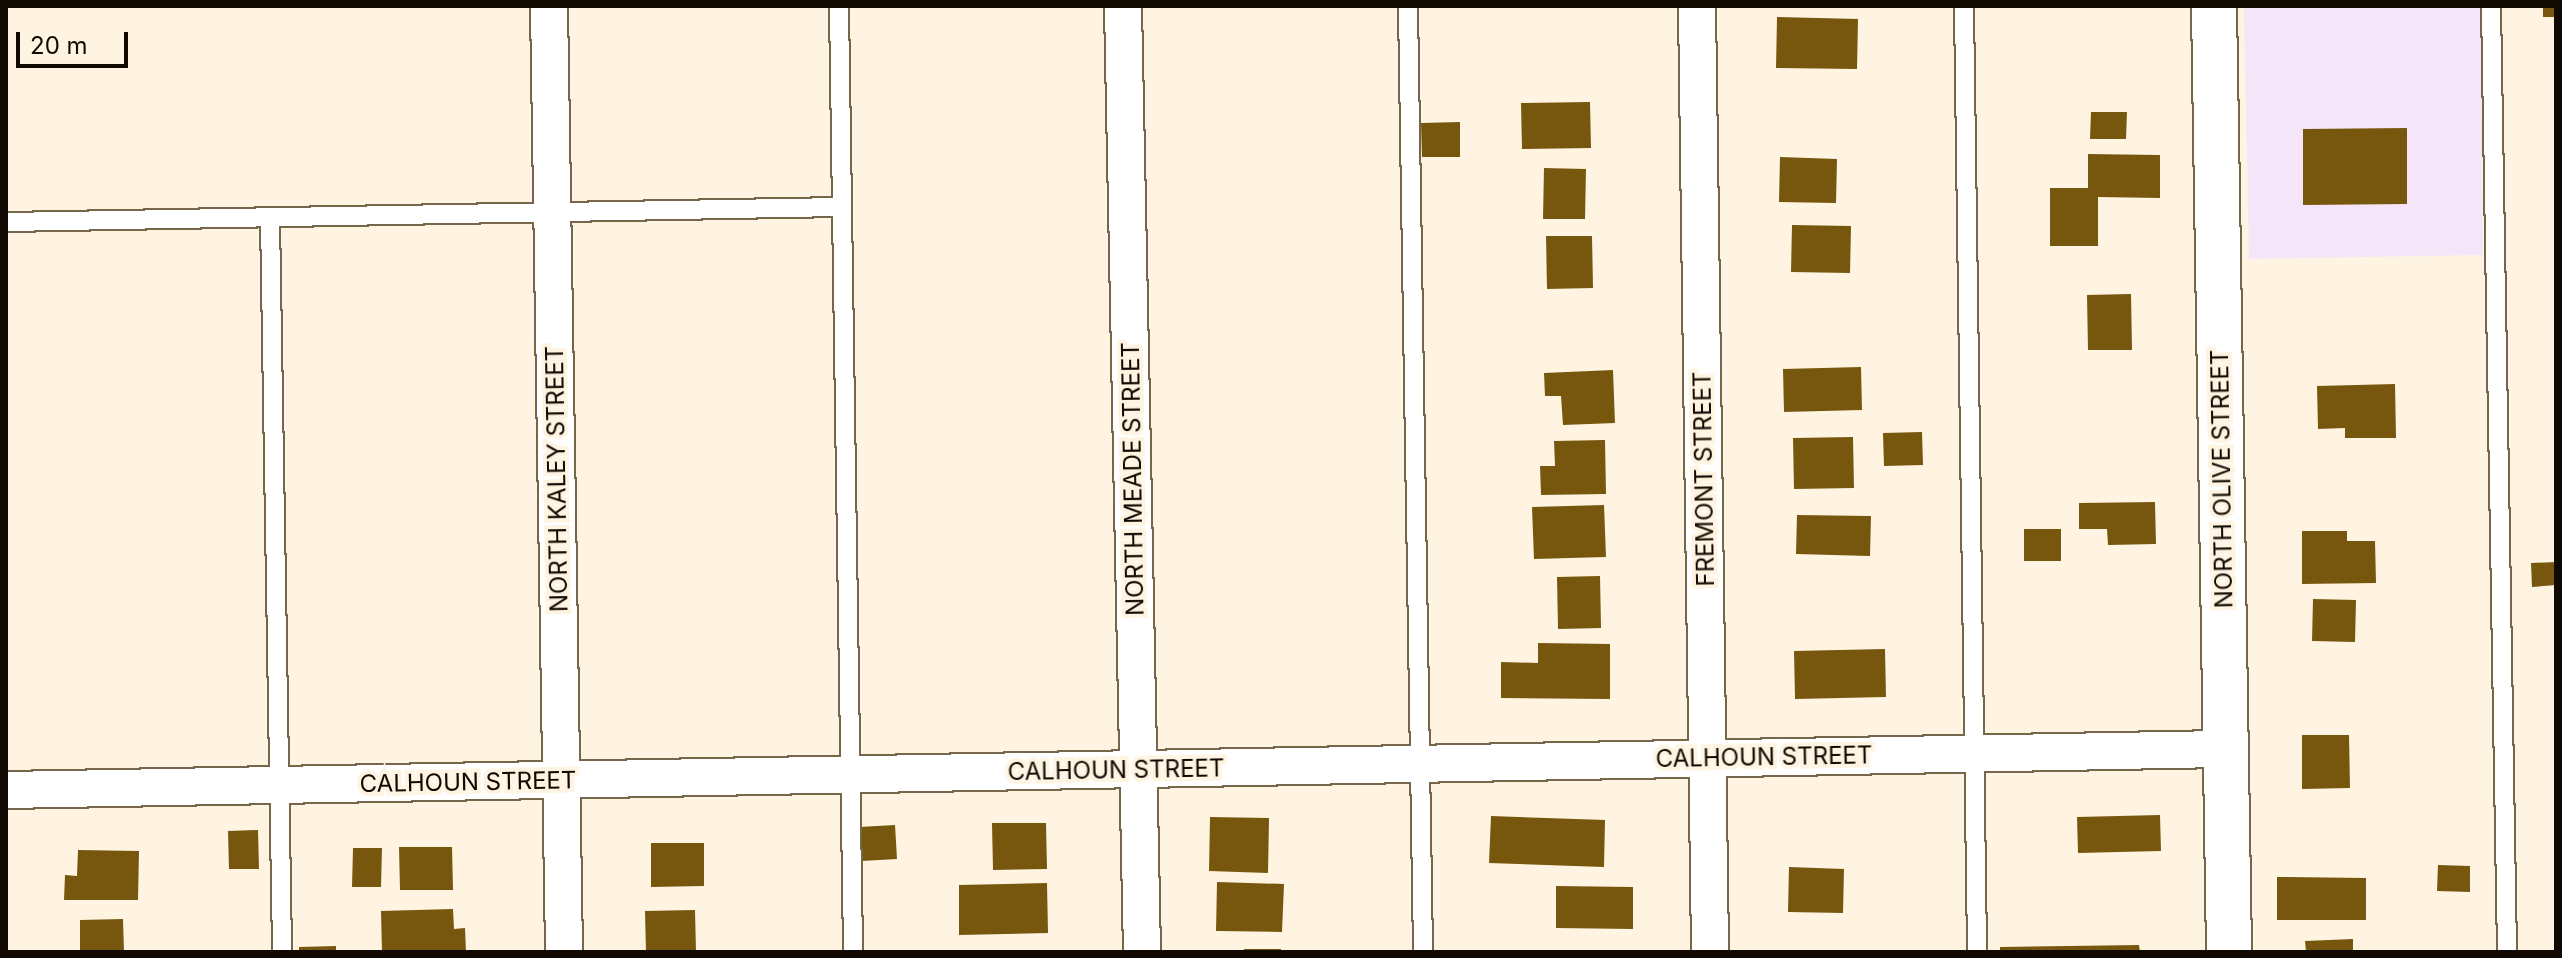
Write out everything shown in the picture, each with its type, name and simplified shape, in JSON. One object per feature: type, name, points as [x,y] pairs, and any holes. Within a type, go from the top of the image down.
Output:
[{"type":"street","name":"NORTH KALEY STREET","points":[[549,6],[564,952]]},
{"type":"street","name":"NORTH MEADE STREET","points":[[1123,6],[1142,952]]},
{"type":"street","name":"FREMONT STREET","points":[[1697,6],[1710,952]]},
{"type":"street","name":"NORTH OLIVE STREET","points":[[2214,6],[2229,952]]},
{"type":"street","name":"CALHOUN STREET","points":[[6,790],[1420,765],[1975,751],[2226,749]]},
{"type":"lane","points":[[839,6],[853,952]]},
{"type":"lane","points":[[1408,6],[1423,952]]},
{"type":"lane","points":[[1964,6],[1977,952]]},
{"type":"lane","points":[[2491,6],[2507,952]]},
{"type":"lane","points":[[6,222],[842,207]]},
{"type":"lane","points":[[270,218],[282,952]]},
{"type":"shaded area","points":[[2244,6],[2481,6],[2483,255],[2249,259]]},
{"type":"building","points":[[2543,6],[2556,6],[2556,17],[2543,17]]},
{"type":"building","points":[[1777,17],[1858,19],[1857,69],[1776,68]]},
{"type":"building","points":[[1590,102],[1591,148],[1522,149],[1521,103]]},
{"type":"building","points":[[2091,112],[2127,112],[2126,139],[2090,139]]},
{"type":"building","points":[[1460,122],[1460,157],[1422,157],[1421,123]]},
{"type":"building","points":[[2407,128],[2407,204],[2303,205],[2303,129]]},
{"type":"building","points":[[2088,154],[2160,155],[2160,198],[2098,197],[2098,246],[2050,246],[2050,188],[2088,188]]},
{"type":"building","points":[[1780,157],[1837,159],[1836,203],[1779,202]]},
{"type":"building","points":[[1544,168],[1586,169],[1585,219],[1543,219]]},
{"type":"building","points":[[1792,225],[1851,226],[1850,273],[1791,272]]},
{"type":"building","points":[[1546,236],[1592,236],[1593,288],[1547,289]]},
{"type":"building","points":[[2131,294],[2132,350],[2088,350],[2087,295]]},
{"type":"building","points":[[1861,367],[1862,410],[1784,412],[1783,369]]},
{"type":"building","points":[[1613,370],[1615,423],[1563,425],[1561,396],[1545,396],[1544,373]]},
{"type":"building","points":[[2395,384],[2396,438],[2345,438],[2345,428],[2318,429],[2317,386]]},
{"type":"building","points":[[1922,432],[1923,465],[1884,466],[1883,433]]},
{"type":"building","points":[[1853,437],[1854,488],[1794,489],[1793,438]]},
{"type":"building","points":[[1605,440],[1606,494],[1541,495],[1540,466],[1555,466],[1554,441]]},
{"type":"building","points":[[2155,502],[2156,544],[2108,545],[2107,529],[2079,529],[2079,503]]},
{"type":"building","points":[[1604,505],[1606,557],[1534,559],[1532,507]]},
{"type":"building","points":[[1797,515],[1871,516],[1870,556],[1796,554]]},
{"type":"building","points":[[2024,529],[2061,529],[2061,561],[2024,561]]},
{"type":"building","points":[[2302,531],[2347,531],[2347,541],[2375,541],[2376,583],[2302,584]]},
{"type":"building","points":[[2556,562],[2556,585],[2532,587],[2531,563]]},
{"type":"building","points":[[1600,576],[1601,628],[1558,629],[1557,577]]},
{"type":"building","points":[[2313,599],[2356,600],[2355,642],[2312,641]]},
{"type":"building","points":[[1538,643],[1610,644],[1610,699],[1501,698],[1501,662],[1538,663]]},
{"type":"building","points":[[1885,649],[1886,697],[1795,699],[1794,651]]},
{"type":"building","points":[[2302,735],[2349,735],[2350,788],[2302,789]]},
{"type":"building","points":[[2160,815],[2161,851],[2078,853],[2077,817]]},
{"type":"building","points":[[1491,816],[1605,820],[1604,867],[1489,863]]},
{"type":"building","points":[[1210,817],[1269,818],[1268,873],[1209,871]]},
{"type":"building","points":[[992,823],[1046,823],[1047,869],[993,870]]},
{"type":"building","points":[[895,825],[897,859],[861,861],[859,827]]},
{"type":"building","points":[[258,830],[259,869],[229,869],[228,831]]},
{"type":"building","points":[[651,843],[704,843],[704,886],[651,887]]},
{"type":"building","points":[[399,847],[452,847],[453,890],[400,890]]},
{"type":"building","points":[[353,848],[382,848],[381,887],[352,887]]},
{"type":"building","points":[[78,850],[139,851],[138,900],[64,900],[65,875],[77,876]]},
{"type":"building","points":[[2438,865],[2470,866],[2470,892],[2437,891]]},
{"type":"building","points":[[1789,867],[1844,869],[1843,913],[1788,912]]},
{"type":"building","points":[[2277,877],[2366,878],[2366,920],[2277,920]]},
{"type":"building","points":[[1217,882],[1284,884],[1282,932],[1216,931]]},
{"type":"building","points":[[1047,883],[1048,933],[959,935],[959,885]]},
{"type":"building","points":[[1556,886],[1633,887],[1633,929],[1556,928]]},
{"type":"building","points":[[453,909],[454,929],[465,928],[466,952],[382,952],[381,911]]},
{"type":"building","points":[[695,910],[696,952],[646,952],[645,911]]},
{"type":"building","points":[[123,919],[124,952],[80,952],[80,920]]},
{"type":"building","points":[[2353,939],[2353,952],[2306,952],[2305,941]]},
{"type":"building","points":[[2139,945],[2140,952],[2000,952],[2000,947]]},
{"type":"building","points":[[336,946],[336,952],[299,952],[299,947]]},
{"type":"building","points":[[1244,949],[1281,949],[1281,952],[1244,952]]}]
